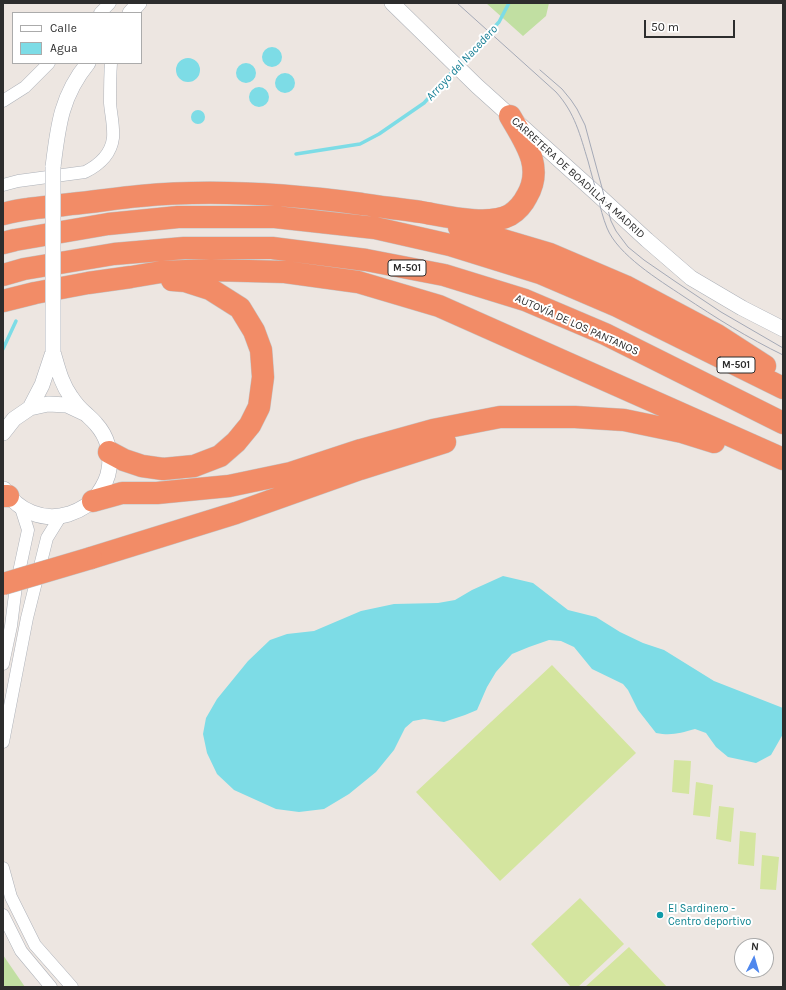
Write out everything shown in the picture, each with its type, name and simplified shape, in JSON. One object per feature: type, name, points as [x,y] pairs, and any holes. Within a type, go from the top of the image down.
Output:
[{"type":"highway","points":[[3,214],[28,209],[140,196],[194,193],[246,193],[314,198],[455,218],[482,220],[501,219],[512,214],[522,205],[532,189],[534,173],[531,155],[510,116]]},
{"type":"highway","points":[[3,222],[66,205]]},
{"type":"highway","points":[[393,209],[464,228],[550,254],[625,286],[718,335],[783,377]]},
{"type":"highway","name":"M-501","points":[[3,243],[108,224],[178,217],[275,217],[375,228],[450,246],[540,273],[617,306],[783,388]]},
{"type":"highway","name":"AUTOVÍA DE LOS PANTANOS","points":[[3,275],[24,269],[114,254],[184,248],[272,248],[366,260],[444,274],[525,300],[605,334],[783,424]]},
{"type":"highway","points":[[3,301],[88,283],[131,278],[161,272],[219,270],[285,272],[358,282],[439,306],[783,460]]},
{"type":"highway","points":[[109,452],[124,460],[142,466],[163,469],[194,466],[220,456],[236,442],[250,425],[259,407],[263,377],[261,350],[254,331],[240,308],[210,289],[185,281],[131,278]]},
{"type":"highway","points":[[3,584],[236,513],[360,469],[464,436],[523,424],[575,416]]},
{"type":"highway","points":[[93,501],[122,493],[157,493],[229,486],[291,473],[361,450],[433,430],[500,417],[575,416],[624,420],[704,438],[783,466]]},
{"type":"street","points":[[101,12],[110,3]]},
{"type":"street","points":[[131,12],[139,3]]},
{"type":"street","name":"CARRETERA DE BOADILLA A MADRID","points":[[392,3],[477,86],[691,278],[742,308],[783,329]]},
{"type":"street","points":[[3,102],[24,87],[48,64]]},
{"type":"street","points":[[9,497],[33,514],[47,517],[60,517],[78,511],[93,501],[104,486],[109,469],[109,452],[105,437],[96,424],[71,397],[61,381],[53,352],[53,167],[56,139],[65,101],[73,84],[87,64]]},
{"type":"street","points":[[3,185],[18,181],[85,172],[94,168],[105,158],[110,148],[113,128],[110,104],[110,64]]},
{"type":"street","points":[[30,408],[42,385],[53,352]]},
{"type":"street","points":[[3,433],[14,419],[30,408],[48,404],[67,405],[85,413]]},
{"type":"street","points":[[3,664],[11,626],[16,586],[28,530],[9,497]]},
{"type":"street","points":[[3,742],[27,618],[47,538],[60,517]]},
{"type":"street","points":[[3,868],[11,897],[35,945],[72,987]]},
{"type":"street","points":[[3,915],[21,951],[51,987]]},
{"type":"green space","points":[[486,3],[549,3],[546,16],[523,36]]},
{"type":"green space","points":[[552,665],[636,753],[500,881],[416,792]]},
{"type":"green space","points":[[674,760],[691,761],[689,794],[672,792]]},
{"type":"green space","points":[[696,782],[713,785],[710,817],[693,815]]},
{"type":"green space","points":[[719,806],[734,808],[731,842],[716,839]]},
{"type":"green space","points":[[740,831],[756,833],[754,866],[738,864]]},
{"type":"green space","points":[[762,855],[779,857],[776,890],[760,889]]},
{"type":"green space","points":[[580,898],[624,944],[578,987],[571,987],[531,944]]},
{"type":"green space","points":[[629,947],[667,987],[585,987]]},
{"type":"green space","points":[[3,955],[25,987],[3,987]]},
{"type":"water","points":[[272,47],[279,50],[282,57],[279,64],[272,67],[265,64],[262,57],[265,50]]},
{"type":"water","points":[[188,58],[193,59],[199,65],[199,75],[193,81],[188,82],[183,81],[177,75],[176,70],[177,65],[183,59]]},
{"type":"water","points":[[246,63],[253,66],[256,73],[253,80],[246,83],[239,80],[236,73],[239,66]]},
{"type":"water","points":[[285,73],[292,76],[295,83],[292,90],[285,93],[278,90],[275,83],[278,76]]},
{"type":"water","points":[[259,87],[266,90],[269,97],[266,104],[259,107],[252,104],[249,97],[252,90]]},
{"type":"water","points":[[195,110],[201,110],[205,114],[205,120],[201,124],[195,124],[191,120],[191,114]]},
{"type":"water","points":[[503,576],[533,583],[568,610],[596,617],[620,632],[643,643],[664,650],[714,681],[783,708],[783,734],[771,755],[756,763],[728,757],[716,747],[706,733],[695,729],[671,734],[656,733],[638,710],[628,690],[623,684],[592,669],[574,647],[561,641],[549,640],[512,654],[496,672],[487,687],[477,710],[444,722],[424,719],[413,721],[405,728],[394,750],[376,772],[349,794],[324,809],[299,812],[276,809],[234,790],[217,774],[207,753],[203,734],[206,718],[217,699],[248,661],[270,640],[287,634],[314,631],[361,611],[394,604],[438,603],[455,600],[472,590]]},
{"type":"waterway","name":"Arroyo del Nacedero","points":[[460,64],[499,22],[509,3]]},
{"type":"waterway","name":"Arroyo del Nacedero","points":[[296,154],[360,144],[379,134],[424,103],[454,70]]},
{"type":"waterway","points":[[3,349],[16,321]]},
{"type":"tram line","points":[[457,3],[563,100],[572,116],[582,142],[607,228],[612,238],[620,248],[651,275],[695,304],[745,335],[783,355]]},
{"type":"tram line","points":[[540,70],[562,89],[577,109],[585,125],[611,221],[616,231],[628,247],[644,260],[721,312],[783,348]]},
{"type":"place","name":"El Sardinero - Centro deportivo","points":[[660,915]]}]
